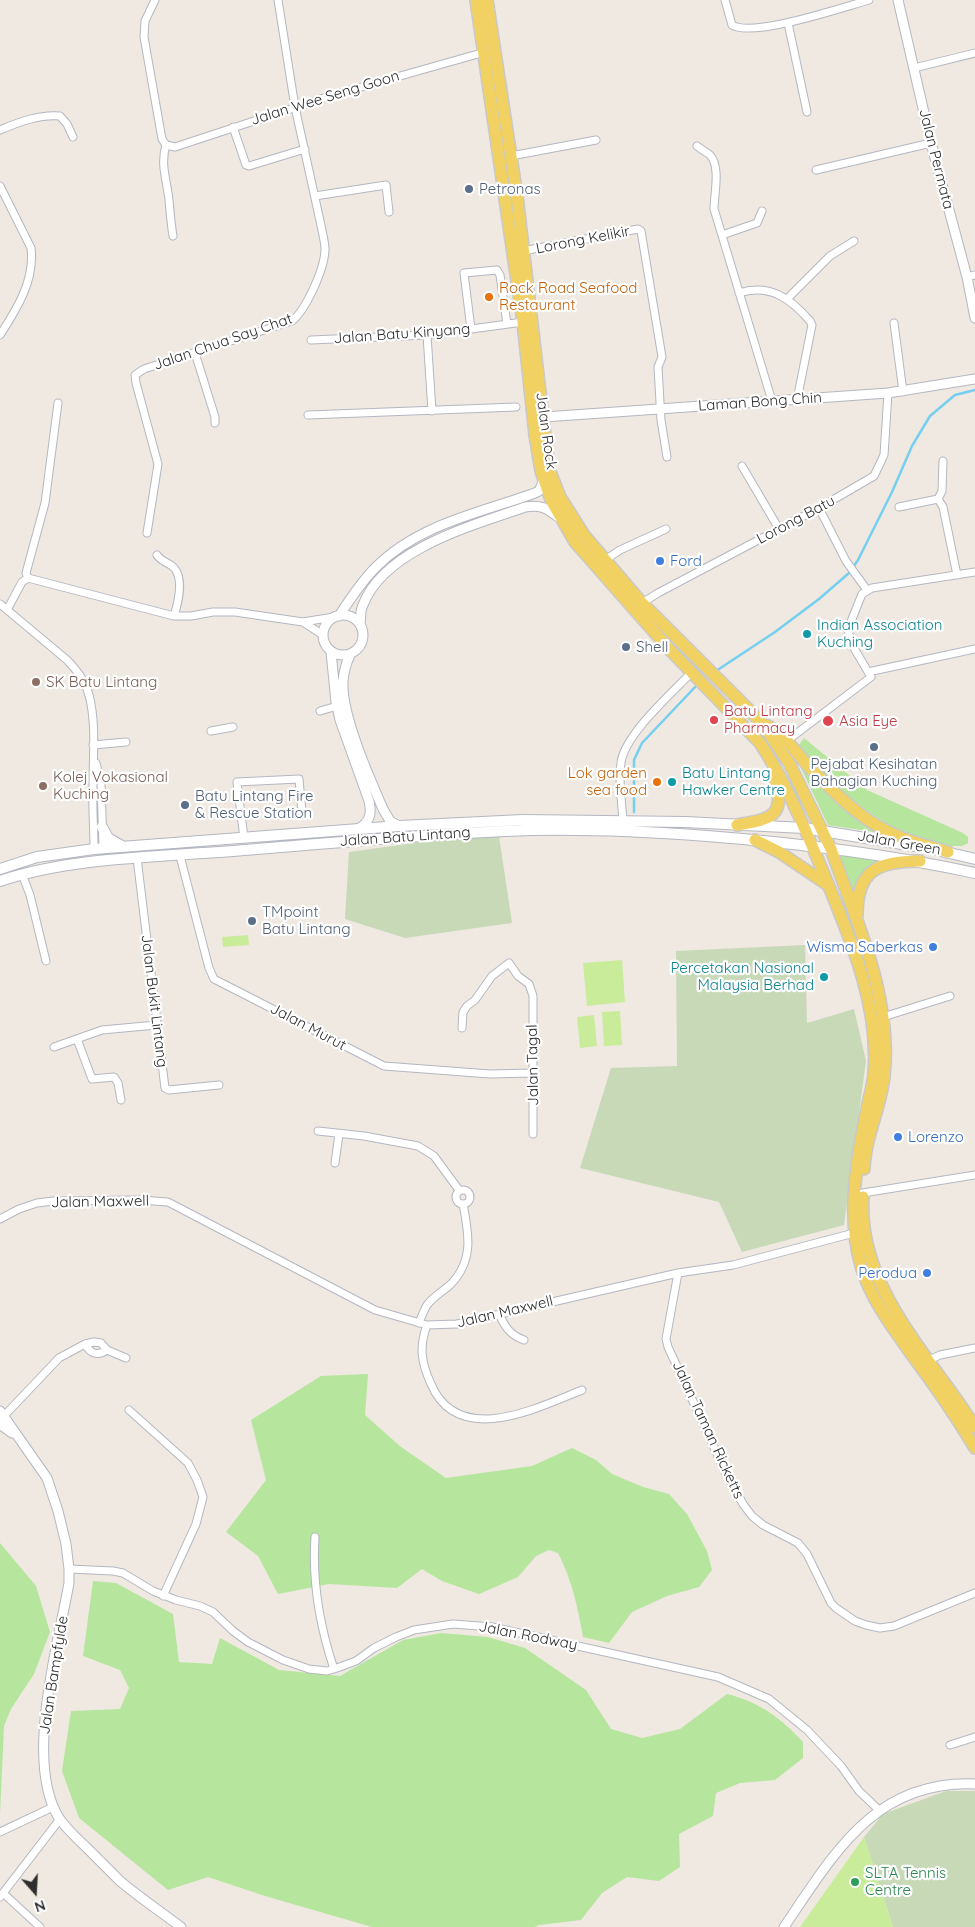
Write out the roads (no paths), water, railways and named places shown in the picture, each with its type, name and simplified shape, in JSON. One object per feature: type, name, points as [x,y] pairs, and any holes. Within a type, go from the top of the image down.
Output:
[{"type":"main road","name":"Jalan Rock","points":[[476,0],[523,322],[535,435],[550,500],[575,542],[670,650],[748,729],[770,758],[804,828],[848,932],[868,999],[875,1052],[874,1074],[856,1164],[854,1233],[862,1268],[884,1314],[975,1448]]},
{"type":"main road","name":"Jalan Rock","points":[[487,0],[524,251],[549,469],[560,497],[584,535],[642,603],[762,723],[782,752],[823,830],[873,970],[883,1017],[886,1050],[884,1076],[864,1164],[862,1207],[865,1238],[873,1263],[894,1309],[975,1427]]},
{"type":"main road","points":[[762,723],[776,730],[788,740],[804,762],[847,805],[874,824],[899,837],[948,852]]},
{"type":"main road","points":[[737,825],[764,820],[772,816],[778,807],[778,787],[770,758]]},
{"type":"main road","name":"Jalan Batu Lintang","points":[[0,869],[37,858],[125,847],[398,826],[523,820],[623,821],[804,828]]},
{"type":"main road","points":[[102,827],[108,838],[125,847]]},
{"type":"main road","name":"Jalan Green","points":[[804,828],[948,852],[975,859]]},
{"type":"main road","name":"Jalan Batu Lintang","points":[[0,881],[22,874],[64,866],[137,858],[506,830],[644,831],[812,846]]},
{"type":"main road","points":[[755,840],[779,852],[828,884]]},
{"type":"main road","name":"Jalan Green","points":[[812,846],[920,861],[975,873]]},
{"type":"main road","points":[[64,866],[99,851],[125,860]]},
{"type":"main road","points":[[857,924],[857,904],[861,886],[867,877],[884,864],[896,861],[920,861]]},
{"type":"street","points":[[156,0],[145,21],[144,37],[162,139],[166,145],[163,163],[173,236]]},
{"type":"street","name":"Jalan Chua Say Chat","points":[[148,533],[158,464],[135,375],[144,369],[292,321],[298,316],[311,292],[324,259],[325,249],[295,107],[278,0]]},
{"type":"street","points":[[725,0],[732,25],[738,28],[788,23],[869,0]]},
{"type":"street","name":"Jalan Permata","points":[[898,0],[931,143],[971,276],[975,318]]},
{"type":"street","points":[[788,23],[808,112]]},
{"type":"street","name":"Jalan Wee Seng Goon","points":[[166,145],[175,146],[404,73],[485,52]]},
{"type":"street","points":[[914,68],[975,53]]},
{"type":"street","points":[[0,130],[29,120],[54,115],[60,116],[67,124],[72,138]]},
{"type":"street","points":[[233,127],[246,165],[249,166],[305,149]]},
{"type":"street","points":[[511,156],[596,140]]},
{"type":"street","points":[[816,170],[931,143]]},
{"type":"street","points":[[697,146],[710,156],[715,163],[714,209],[772,401]]},
{"type":"street","points":[[314,196],[386,185],[390,212]]},
{"type":"street","points":[[0,186],[31,248],[32,258],[25,292],[0,335]]},
{"type":"street","points":[[722,235],[757,223],[762,211]]},
{"type":"street","name":"Lorong Kelikir","points":[[524,251],[638,229],[641,231],[662,357],[658,367],[660,409]]},
{"type":"street","points":[[787,299],[830,256],[854,241]]},
{"type":"street","points":[[471,329],[464,273],[497,270],[500,275],[507,324]]},
{"type":"street","points":[[740,293],[760,289],[787,299],[804,314],[812,325],[797,400]]},
{"type":"street","name":"Jalan Batu Kinyang","points":[[311,340],[427,335],[523,322]]},
{"type":"street","points":[[894,323],[903,392]]},
{"type":"street","points":[[427,335],[432,411]]},
{"type":"street","points":[[195,353],[215,417],[215,423]]},
{"type":"street","name":"Laman Bong Chin","points":[[544,417],[903,392],[975,379]]},
{"type":"street","name":"Lorong Batu","points":[[642,603],[819,508],[874,476],[884,455],[888,393]]},
{"type":"street","points":[[28,578],[26,574],[45,503],[58,403]]},
{"type":"street","points":[[308,415],[516,407]]},
{"type":"street","points":[[660,409],[667,457]]},
{"type":"street","points":[[938,499],[942,491],[943,461]]},
{"type":"street","points":[[742,466],[779,529]]},
{"type":"street","points":[[7,610],[22,582],[28,578],[174,616],[235,612],[303,622],[337,616],[350,616],[360,624],[364,632],[364,639],[356,651],[350,655],[340,656],[332,652],[324,641],[323,634],[328,622],[337,616],[376,567],[406,542],[435,527],[535,493],[539,491],[544,480]]},
{"type":"street","points":[[899,507],[938,499]]},
{"type":"street","points":[[938,499],[943,507],[957,575]]},
{"type":"street","points":[[360,624],[362,607],[374,586],[398,562],[430,542],[535,505],[543,507],[561,519]]},
{"type":"street","points":[[819,508],[846,561],[867,590]]},
{"type":"street","points":[[605,560],[620,550],[666,529]]},
{"type":"street","points":[[157,556],[160,561],[169,564],[176,570],[178,577],[180,586],[174,616]]},
{"type":"street","points":[[788,740],[871,677],[851,643],[848,629],[862,594],[867,590],[975,572]]},
{"type":"street","points":[[0,604],[57,650],[76,669],[90,699],[94,744],[92,784],[99,851]]},
{"type":"street","points":[[303,622],[323,634]]},
{"type":"street","points":[[868,672],[975,649]]},
{"type":"street","points":[[332,652],[336,706],[372,812],[369,821],[358,829]]},
{"type":"street","points":[[350,655],[345,666],[343,682],[349,718],[383,809],[390,821],[398,826]]},
{"type":"street","points":[[623,821],[621,762],[628,745],[638,729],[694,674]]},
{"type":"street","points":[[320,711],[336,706]]},
{"type":"street","points":[[211,731],[232,728]]},
{"type":"street","points":[[94,744],[126,742]]},
{"type":"street","points":[[94,756],[102,783],[102,827],[99,851]]},
{"type":"street","points":[[244,838],[237,782],[299,779],[302,812]]},
{"type":"street","points":[[92,784],[97,780],[102,783]]},
{"type":"street","name":"Jalan Murut","points":[[180,856],[209,968],[214,979],[384,1066],[490,1074],[532,1073]]},
{"type":"street","name":"Jalan Bukit Lintang","points":[[137,858],[165,1088],[169,1090],[219,1085]]},
{"type":"street","points":[[22,874],[30,895],[46,961]]},
{"type":"street","name":"Jalan Tagal","points":[[462,1028],[463,1012],[467,1006],[474,1000],[492,976],[509,963],[518,976],[529,984],[533,996],[533,1134]]},
{"type":"street","points":[[883,1017],[950,996]]},
{"type":"street","points":[[54,1046],[102,1030],[156,1024]]},
{"type":"street","points":[[77,1039],[92,1078],[114,1077],[118,1083],[121,1100]]},
{"type":"street","points":[[318,1131],[418,1146],[434,1156],[460,1190],[456,1194],[456,1200],[463,1204],[469,1241],[464,1268],[427,1305],[419,1323]]},
{"type":"street","points":[[335,1163],[339,1134]]},
{"type":"street","points":[[863,1193],[975,1175]]},
{"type":"street","name":"Jalan Maxwell","points":[[0,1219],[19,1209],[53,1201],[140,1200],[168,1202],[375,1310],[427,1325],[457,1324],[678,1273],[733,1265],[854,1233]]},
{"type":"street","name":"Jalan Taman Ricketts","points":[[678,1273],[666,1340],[668,1347],[743,1504],[752,1516],[763,1525],[798,1543],[807,1554],[831,1603],[855,1621],[880,1628],[894,1626],[975,1593]]},
{"type":"street","points":[[499,1314],[511,1334],[524,1340]]},
{"type":"street","points":[[427,1325],[421,1348],[425,1371],[440,1402],[451,1410],[471,1418],[500,1418],[528,1412],[582,1390]]},
{"type":"street","points":[[1,1417],[59,1358],[85,1344],[101,1343],[106,1350],[126,1358]]},
{"type":"street","points":[[85,1344],[94,1354],[100,1354],[106,1350]]},
{"type":"street","points":[[929,1360],[940,1355],[975,1348]]},
{"type":"street","points":[[129,1410],[188,1463],[197,1480],[202,1497],[196,1524],[163,1596]]},
{"type":"street","name":"Jalan Bampfylde","points":[[1,1417],[46,1478],[58,1511],[69,1569],[69,1582],[50,1683],[46,1719],[44,1774],[47,1792],[60,1819],[121,1881],[181,1927]]},
{"type":"street","points":[[315,1537],[316,1585],[323,1630],[334,1669]]},
{"type":"street","name":"Jalan Rodway","points":[[69,1569],[123,1573],[163,1596],[200,1606],[213,1612],[248,1642],[283,1660],[309,1669],[327,1671],[334,1669],[356,1661],[374,1648],[414,1630],[453,1624],[492,1626],[718,1677],[769,1699],[807,1730],[879,1810]]},
{"type":"street","points":[[950,1745],[975,1737]]},
{"type":"street","points":[[784,1927],[827,1864],[861,1825],[879,1810],[922,1789],[963,1783],[975,1784]]},
{"type":"street","points":[[0,1832],[53,1807]]},
{"type":"street","points":[[40,1927],[2,1895],[60,1819]]},
{"type":"waterway","points":[[716,671],[775,632],[819,599],[849,573],[858,560],[892,492],[912,446],[930,416],[955,395],[975,390]]},
{"type":"waterway","points":[[634,812],[634,760],[642,743],[697,685]]},
{"type":"place","name":"Petronas","points":[[469,189]]},
{"type":"place","name":"Rock Road Seafood Restaurant","points":[[489,297]]},
{"type":"place","name":"Ford","points":[[660,561]]},
{"type":"place","name":"Indian Association Kuching","points":[[807,634]]},
{"type":"place","name":"Shell","points":[[626,647]]},
{"type":"place","name":"SK Batu Lintang","points":[[36,682]]},
{"type":"place","name":"Batu Lintang Pharmacy","points":[[714,720]]},
{"type":"place","name":"Asia Eye","points":[[828,721]]},
{"type":"place","name":"Pejabat Kesihatan Bahagian Kuching","points":[[874,747]]},
{"type":"place","name":"Lok garden sea food","points":[[657,782]]},
{"type":"place","name":"Batu Lintang Hawker Centre","points":[[672,782]]},
{"type":"place","name":"Kolej Vokasional Kuching","points":[[43,786]]},
{"type":"place","name":"Batu Lintang Fire & Rescue Station","points":[[185,805]]},
{"type":"place","name":"TMpoint Batu Lintang","points":[[252,921]]},
{"type":"place","name":"Wisma Saberkas","points":[[933,947]]},
{"type":"place","name":"Percetakan Nasional Malaysia Berhad","points":[[824,977]]},
{"type":"place","name":"Lorenzo","points":[[898,1137]]},
{"type":"place","name":"Perodua","points":[[927,1273]]},
{"type":"place","name":"SLTA Tennis Centre","points":[[855,1882]]}]
